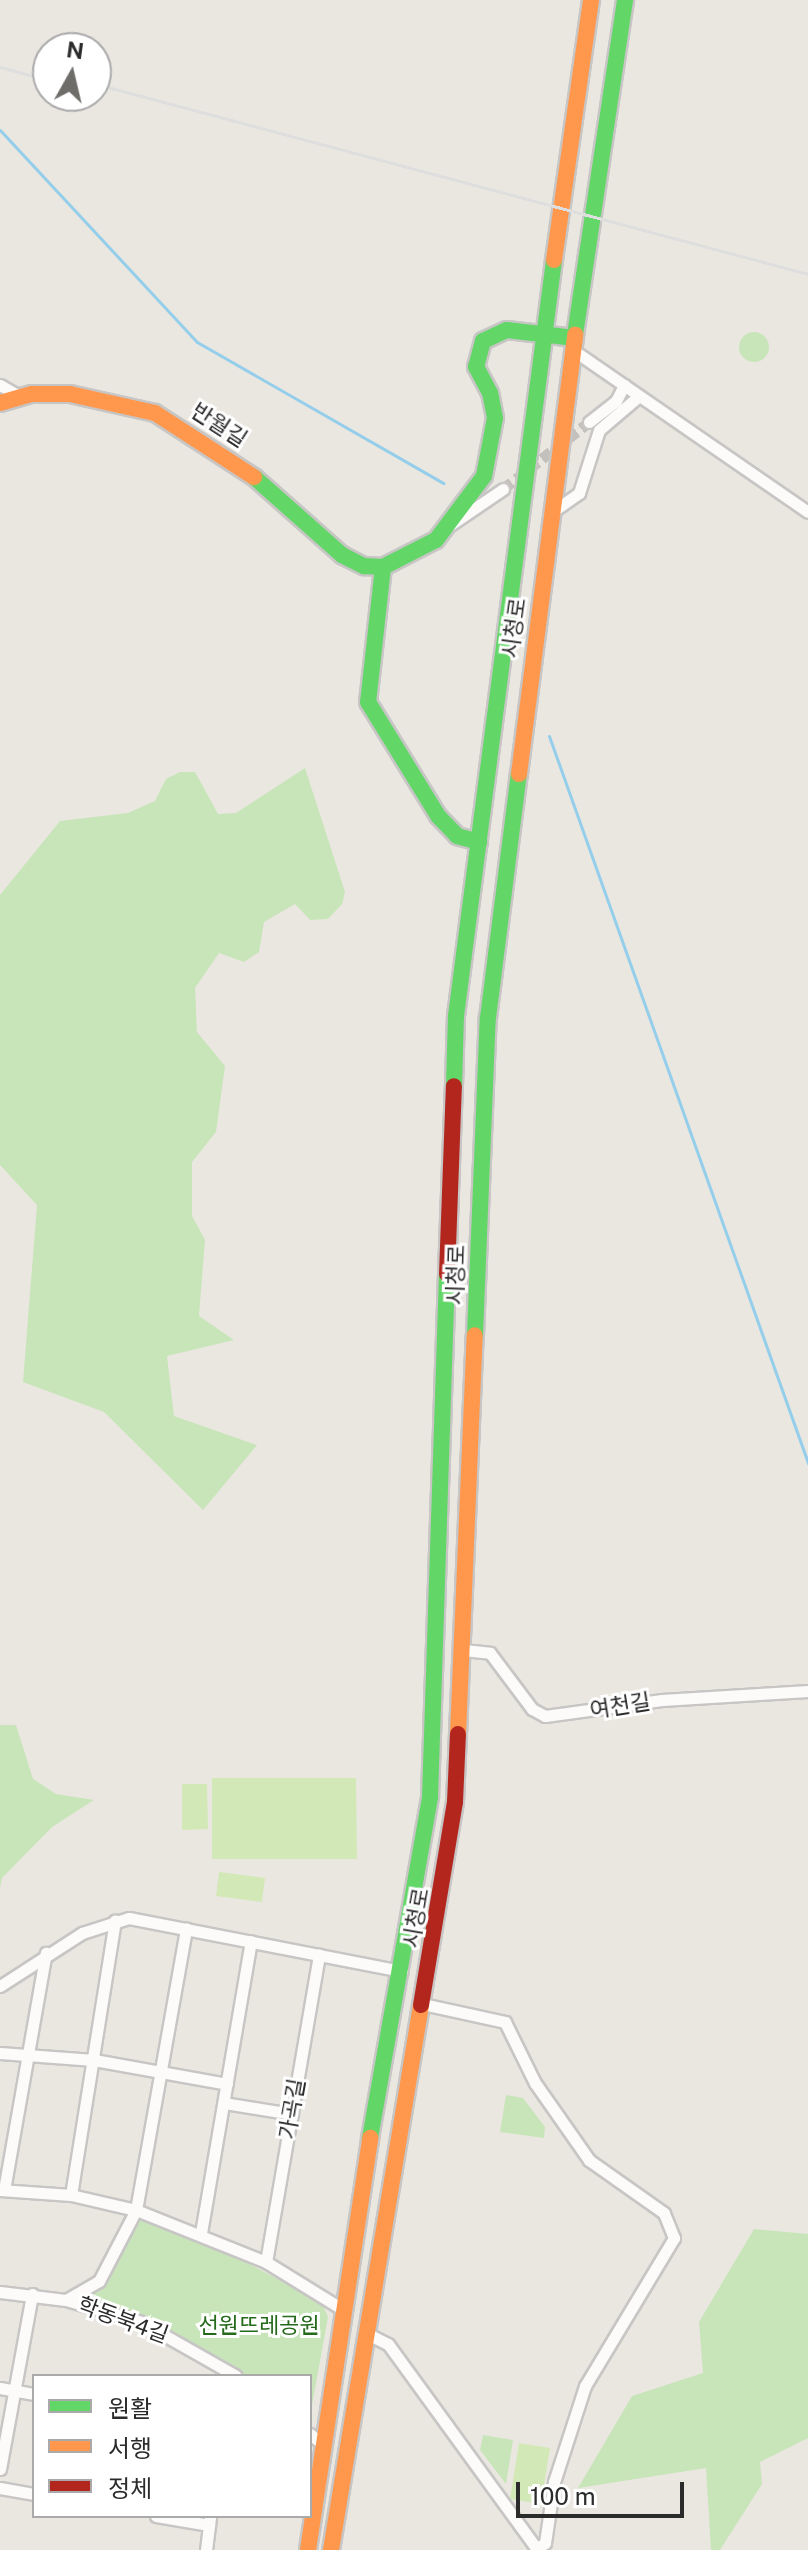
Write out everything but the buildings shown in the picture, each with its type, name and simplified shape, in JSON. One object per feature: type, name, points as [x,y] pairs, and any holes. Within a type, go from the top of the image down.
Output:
[{"type":"street","name":"시청로","points":[[312,2494],[316,2438],[342,2309],[430,1797],[438,1650],[456,1016],[543,335],[591,0]]},
{"type":"street","name":"시청로","points":[[331,2550],[364,2332],[423,2004],[458,1778],[488,1018],[533,697],[552,512],[574,344],[625,0]]},
{"type":"street","points":[[450,525],[479,486],[492,452],[493,405],[476,367],[476,352],[499,332],[543,335],[574,344],[639,396],[808,512]]},
{"type":"street","points":[[0,385],[19,396]]},
{"type":"street","points":[[589,422],[616,401],[624,385]]},
{"type":"street","name":"반월길","points":[[0,403],[19,396],[98,397],[170,420],[242,467],[356,564],[373,580],[377,600]]},
{"type":"street","points":[[552,512],[579,493],[599,430],[639,396]]},
{"type":"street","points":[[356,564],[383,567],[423,550],[450,525],[503,489]]},
{"type":"street","points":[[383,567],[368,702],[450,831],[479,842]]},
{"type":"street","points":[[438,1650],[463,1650]]},
{"type":"street","name":"여천길","points":[[463,1650],[490,1653],[532,1709],[545,1716],[662,1700],[808,1691]]},
{"type":"street","points":[[0,1986],[46,1953],[115,1920],[186,1928],[402,1971]]},
{"type":"street","points":[[71,2195],[115,1920]]},
{"type":"street","points":[[66,2300],[99,2281],[136,2210],[186,1928]]},
{"type":"street","points":[[201,2233],[251,1941]]},
{"type":"street","points":[[46,1953],[2,2190],[71,2195],[136,2210],[201,2233],[266,2262],[342,2309]]},
{"type":"street","name":"가곡길","points":[[266,2262],[319,1955]]},
{"type":"street","points":[[364,2332],[388,2344],[537,2549],[545,2543],[554,2482],[585,2386],[667,2254],[675,2233],[664,2213],[589,2160],[535,2083],[505,2022],[423,2004]]},
{"type":"street","points":[[0,2053],[29,2051],[227,2084]]},
{"type":"street","points":[[224,2103],[292,2114]]},
{"type":"street","points":[[0,2120],[15,2120]]},
{"type":"street","points":[[362,2182],[389,2185]]},
{"type":"street","name":"학동북4길","points":[[0,2292],[66,2300],[141,2322],[230,2374]]},
{"type":"street","points":[[0,2469],[32,2294]]},
{"type":"street","points":[[0,2388],[32,2394]]},
{"type":"street","points":[[0,2488],[32,2494]]},
{"type":"street","points":[[178,2518],[210,2521],[206,2550]]},
{"type":"street","name":"시청로","points":[[308,2550],[310,2518]]},
{"type":"green space","points":[[754,332],[765,336],[769,347],[765,358],[754,362],[743,358],[739,347],[743,336]]},
{"type":"green space","points":[[305,768],[345,892],[342,904],[328,919],[310,920],[295,904],[264,922],[259,952],[244,962],[219,953],[195,988],[197,1032],[225,1066],[216,1132],[192,1162],[192,1216],[205,1240],[199,1316],[234,1340],[167,1356],[174,1416],[257,1445],[203,1510],[104,1412],[23,1382],[37,1205],[0,1165],[0,895],[60,821],[128,813],[155,801],[166,779],[180,772],[195,772],[218,814],[236,813]]},
{"type":"green space","points":[[0,1725],[16,1725],[33,1779],[56,1794],[94,1800],[52,1827],[2,1878],[0,1888]]},
{"type":"green space","points":[[212,1778],[356,1778],[357,1859],[212,1859]]},
{"type":"green space","points":[[182,1784],[207,1784],[208,1829],[182,1830]]},
{"type":"green space","points":[[219,1872],[265,1878],[262,1902],[216,1896]]},
{"type":"green space","points":[[506,2095],[523,2098],[545,2127],[544,2138],[500,2132]]},
{"type":"green space","name":"선원뜨레공원","points":[[139,2218],[218,2247],[322,2303],[328,2317],[312,2405],[312,2374],[240,2374],[154,2323],[78,2299],[102,2285]]},
{"type":"green space","points":[[754,2229],[808,2234],[808,2438],[760,2462],[762,2484],[720,2550],[711,2550],[706,2468],[578,2488],[632,2396],[703,2373],[699,2322]]},
{"type":"green space","points":[[483,2435],[513,2440],[506,2484],[480,2450]]},
{"type":"green space","points":[[519,2443],[550,2448],[541,2504],[510,2499]]},
{"type":"waterway","points":[[0,130],[197,342],[443,483]]},
{"type":"waterway","points":[[549,736],[808,1463]]},
{"type":"tunnel","points":[[503,489],[589,422]]},
{"type":"railway","points":[[0,67],[32,76]]},
{"type":"railway","points":[[112,88],[808,274]]},
{"type":"traffic: fast","points":[[575,335],[625,0]]},
{"type":"traffic: fast","points":[[454,1086],[456,1016],[554,260]]},
{"type":"traffic: fast","points":[[254,477],[342,555],[364,566],[383,567],[436,540],[484,476],[495,418],[490,393],[476,367],[483,341],[507,330],[575,338]]},
{"type":"traffic: fast","points":[[383,567],[368,702],[438,816],[457,836],[479,842]]},
{"type":"traffic: fast","points":[[475,1335],[488,1018],[519,774]]},
{"type":"traffic: fast","points":[[370,2138],[430,1797],[447,1274]]},
{"type":"traffic: slow","points":[[554,260],[591,0]]},
{"type":"traffic: slow","points":[[519,774],[575,335]]},
{"type":"traffic: slow","points":[[0,403],[32,394],[70,394],[155,413],[254,477]]},
{"type":"traffic: slow","points":[[458,1734],[475,1335]]},
{"type":"traffic: slow","points":[[331,2550],[421,2005]]},
{"type":"traffic: slow","points":[[308,2550],[370,2138]]},
{"type":"traffic: jam","points":[[447,1274],[454,1086]]},
{"type":"traffic: jam","points":[[421,2005],[455,1802],[458,1734]]}]
